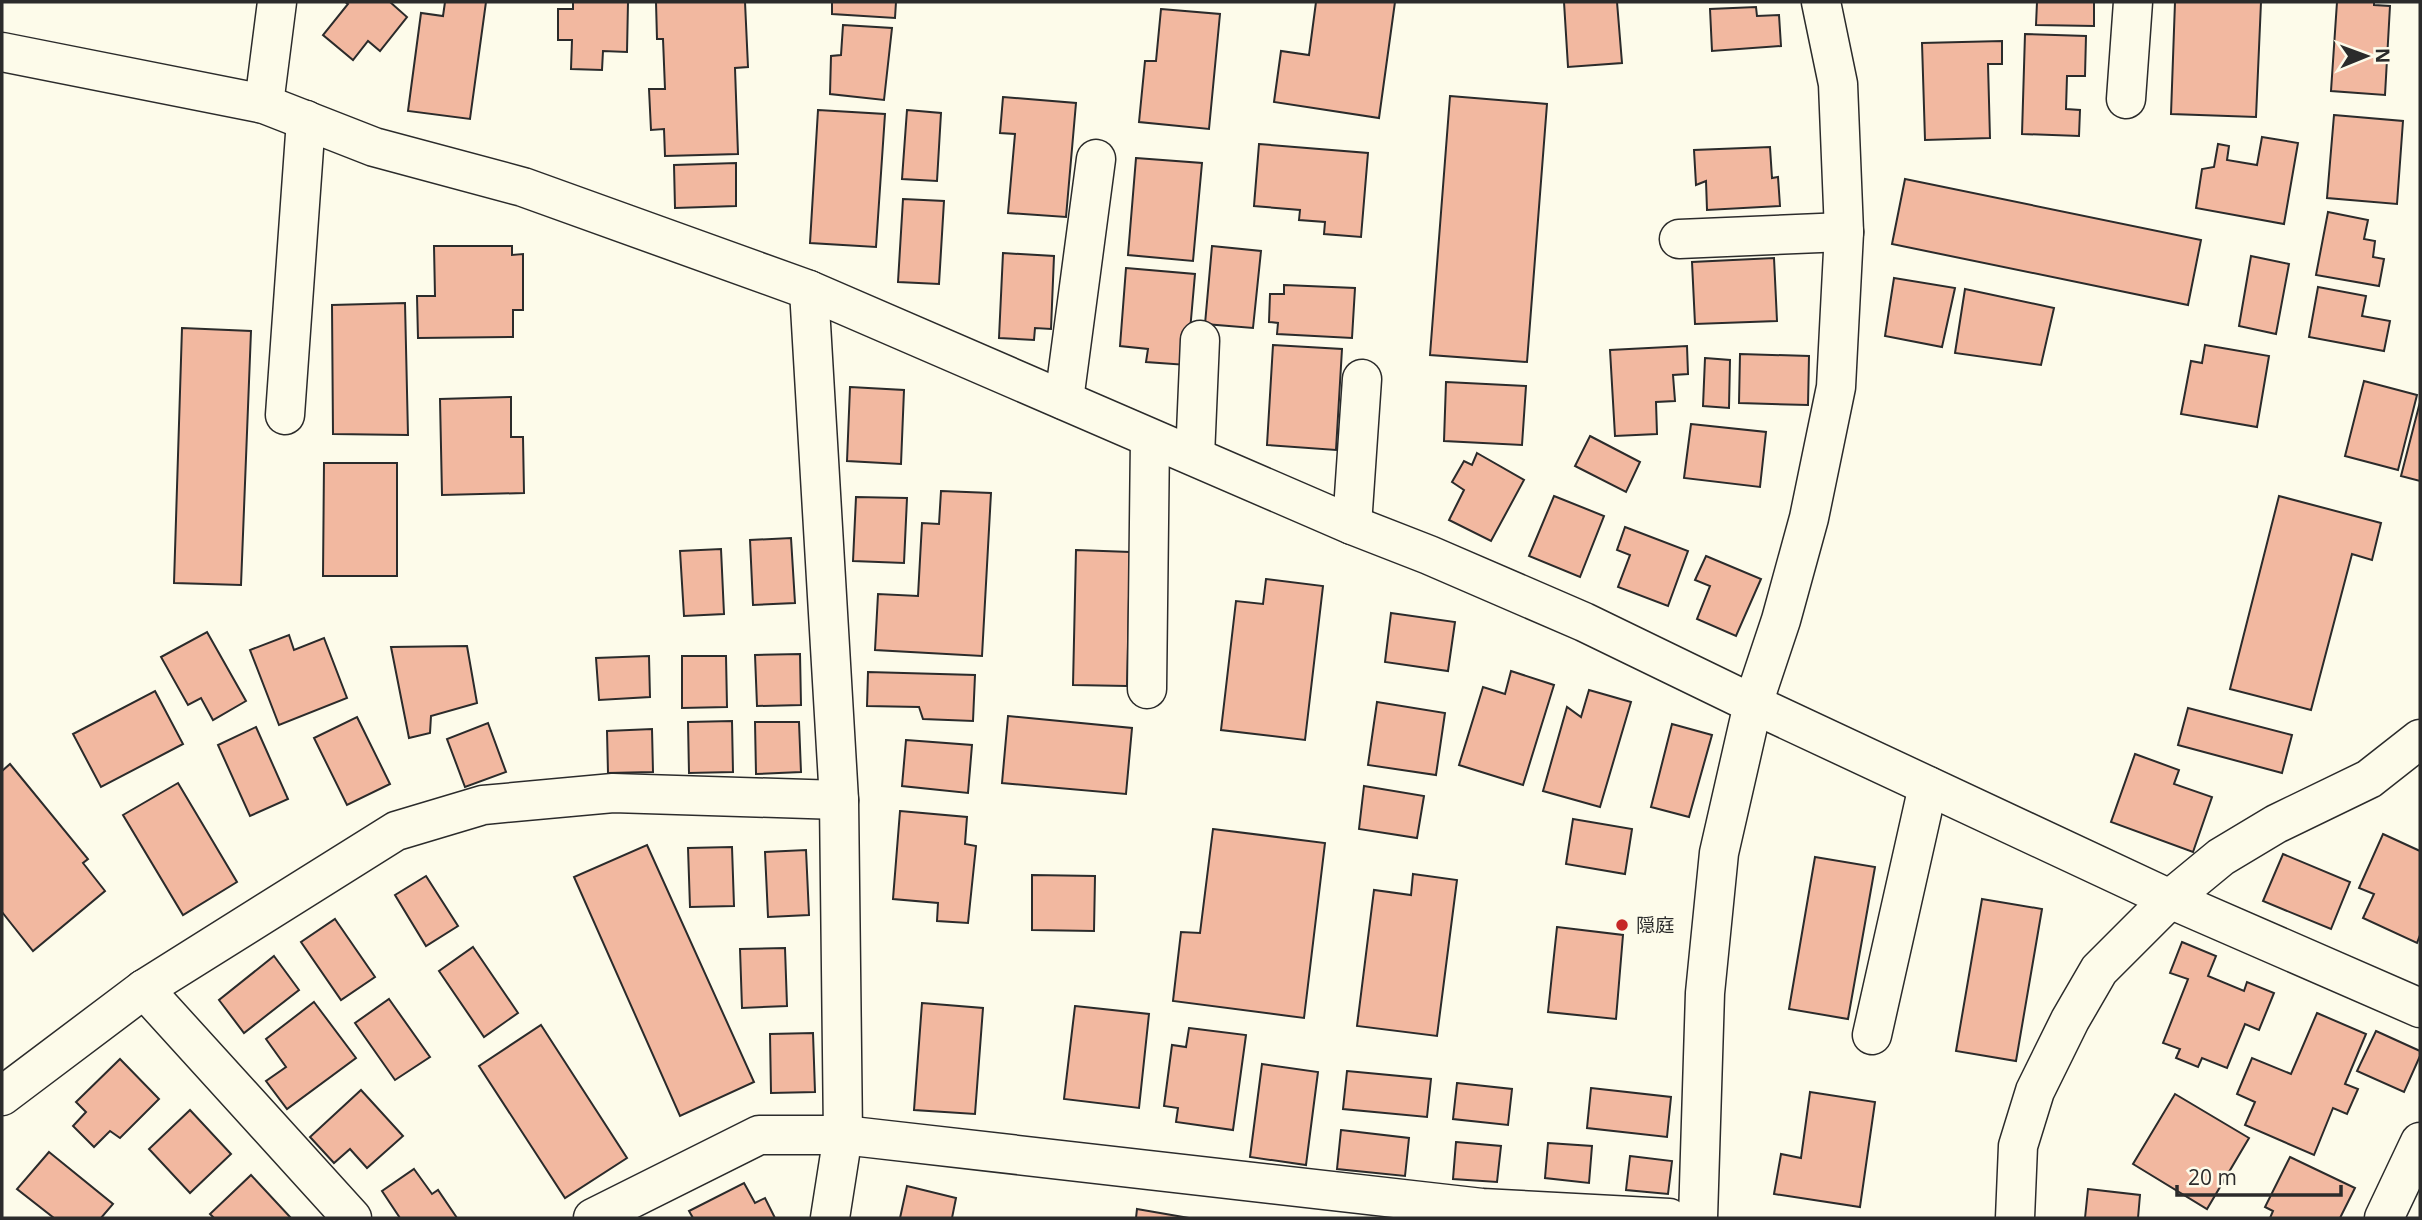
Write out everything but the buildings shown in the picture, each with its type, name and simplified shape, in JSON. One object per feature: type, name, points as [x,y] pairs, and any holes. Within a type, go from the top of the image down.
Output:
[{"type":"street","points":[[264,104],[277,2]]},
{"type":"street","points":[[1698,1218],[1705,993],[1719,853],[1753,704],[1781,620],[1805,531],[1836,387],[1844,232],[1838,83],[1821,2]]},
{"type":"street","points":[[2126,99],[2133,2]]},
{"type":"street","points":[[2,52],[264,104],[374,147],[523,187],[809,290],[1150,439],[1584,622],[2170,899],[2420,1007]]},
{"type":"street","points":[[285,415],[306,120]]},
{"type":"street","points":[[1064,400],[1096,159]]},
{"type":"street","points":[[1679,239],[1844,232]]},
{"type":"street","points":[[809,290],[838,800],[844,1135],[830,1218]]},
{"type":"street","points":[[1195,456],[1200,340]]},
{"type":"street","points":[[1352,525],[1362,379]]},
{"type":"street","points":[[1147,689],[1150,439]]},
{"type":"street","points":[[2015,1218],[2018,1146],[2035,1091],[2070,1020],[2099,970],[2170,899],[2221,857],[2276,824],[2369,779],[2420,739]]},
{"type":"street","points":[[1872,1035],[1928,786]]},
{"type":"street","points":[[2,1096],[144,989],[397,831],[483,805],[613,793],[838,800]]},
{"type":"street","points":[[144,989],[352,1218]]},
{"type":"street","points":[[593,1218],[759,1135],[844,1135],[1482,1208],[1669,1218]]},
{"type":"street","points":[[2384,1218],[2420,1142]]},
{"type":"place","name":"隠庭","points":[[1622,925]]}]
